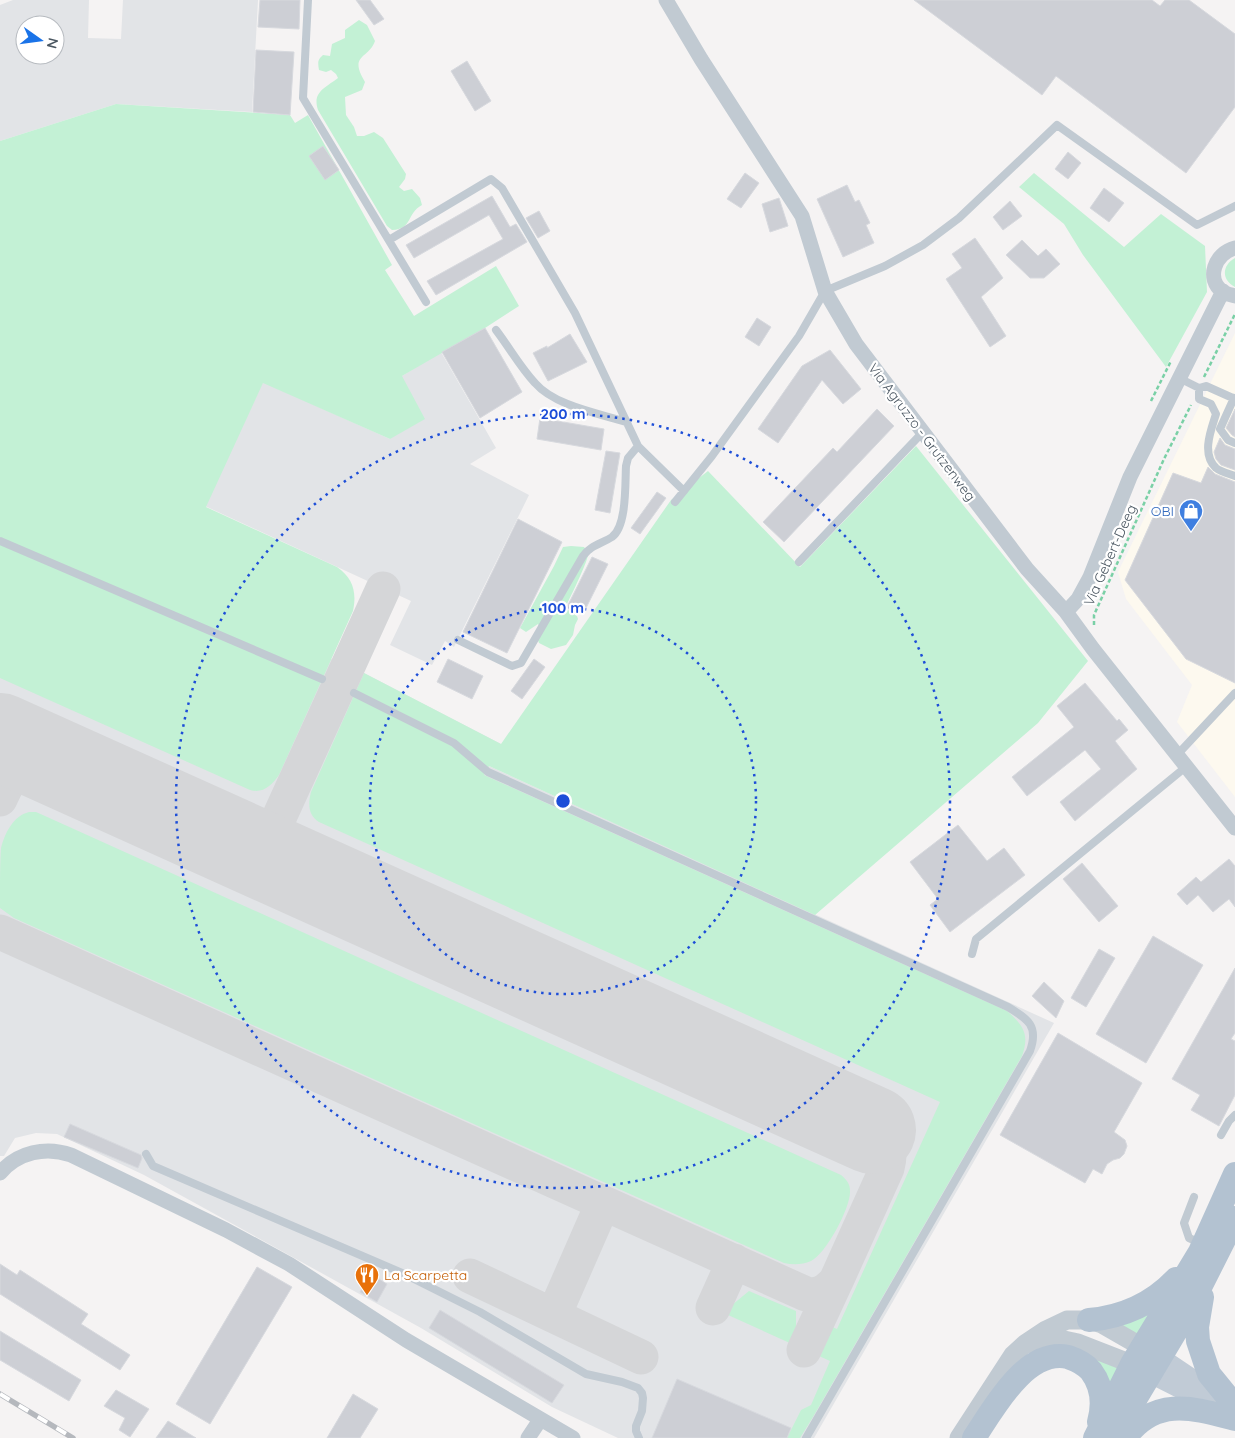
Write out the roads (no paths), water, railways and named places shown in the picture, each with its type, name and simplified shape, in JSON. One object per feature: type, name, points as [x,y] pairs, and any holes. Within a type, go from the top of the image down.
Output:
[{"type":"main road","points":[[1112,1438],[1202,1249],[1235,1174]]},
{"type":"main road","points":[[1094,1438],[1149,1362],[1208,1275],[1235,1218]]},
{"type":"main road","points":[[1089,1320],[1113,1316],[1147,1304],[1167,1288],[1202,1249]]},
{"type":"main road","points":[[1208,1275],[1200,1304],[1197,1327],[1198,1341],[1209,1374],[1235,1406]]},
{"type":"main road","points":[[974,1438],[994,1408],[1025,1370],[1044,1358],[1058,1356],[1072,1358],[1085,1365],[1094,1375],[1100,1387],[1102,1410],[1094,1438]]},
{"type":"main road","points":[[1149,1362],[1235,1410]]},
{"type":"main road","points":[[1149,1362],[1235,1416]]},
{"type":"main road","points":[[1125,1438],[1131,1429],[1143,1420],[1170,1408],[1195,1409],[1235,1420]]},
{"type":"street","name":"Via Agruzzo - Grutzenweg","points":[[666,0],[701,59],[802,216],[825,291],[856,344],[1027,569],[1066,612],[1235,828]]},
{"type":"street","points":[[1066,612],[1078,599],[1090,577],[1130,477],[1179,378],[1229,294],[1216,282],[1214,270],[1218,258],[1226,250],[1235,248]]},
{"type":"street","points":[[0,1173],[9,1164],[36,1152],[51,1150],[71,1155],[226,1230],[289,1264],[406,1340],[573,1438]]},
{"type":"street","points":[[959,1438],[1013,1355],[1025,1344],[1046,1330],[1067,1320],[1089,1320],[1102,1324],[1149,1362]]},
{"type":"street","points":[[1025,1344],[1064,1340],[1078,1342],[1103,1351],[1149,1362]]},
{"type":"street","points":[[528,1438],[540,1420]]},
{"type":"lane","points":[[308,0],[303,98],[426,302]]},
{"type":"lane","points":[[675,502],[712,456],[799,336],[825,291],[885,266],[923,245],[959,218],[1057,125],[1197,225],[1235,206]]},
{"type":"lane","points":[[388,240],[491,179],[502,188],[575,313],[638,446],[684,491]]},
{"type":"lane","points":[[496,330],[535,384],[561,401],[626,422]]},
{"type":"lane","points":[[1179,378],[1199,388],[1206,386],[1235,399],[1220,430],[1228,440],[1235,443]]},
{"type":"lane","points":[[1199,388],[1199,399],[1211,404],[1216,414],[1208,438],[1209,455],[1216,468],[1235,476]]},
{"type":"lane","points":[[799,562],[923,432]]},
{"type":"lane","points":[[458,640],[512,666],[522,663],[588,549],[616,533],[623,516],[628,458],[638,446]]},
{"type":"lane","points":[[0,540],[322,679]]},
{"type":"lane","points":[[354,693],[454,743],[488,772],[1008,1007],[1028,1021],[1034,1037],[1030,1051],[806,1438]]},
{"type":"lane","points":[[972,954],[976,939],[1182,761],[1235,694]]},
{"type":"lane","points":[[1221,1136],[1229,1121],[1235,1115]]},
{"type":"lane","points":[[146,1154],[154,1166],[160,1169],[402,1273],[450,1296],[581,1372],[638,1388],[644,1398],[642,1411],[636,1426],[639,1438]]},
{"type":"lane","points":[[1194,1197],[1184,1223],[1189,1238],[1202,1249]]},
{"type":"railway","points":[[0,1394],[73,1438]]},
{"type":"place","name":"OBI","points":[[1191,532]]},
{"type":"place","name":"La Scarpetta","points":[[367,1296]]}]
